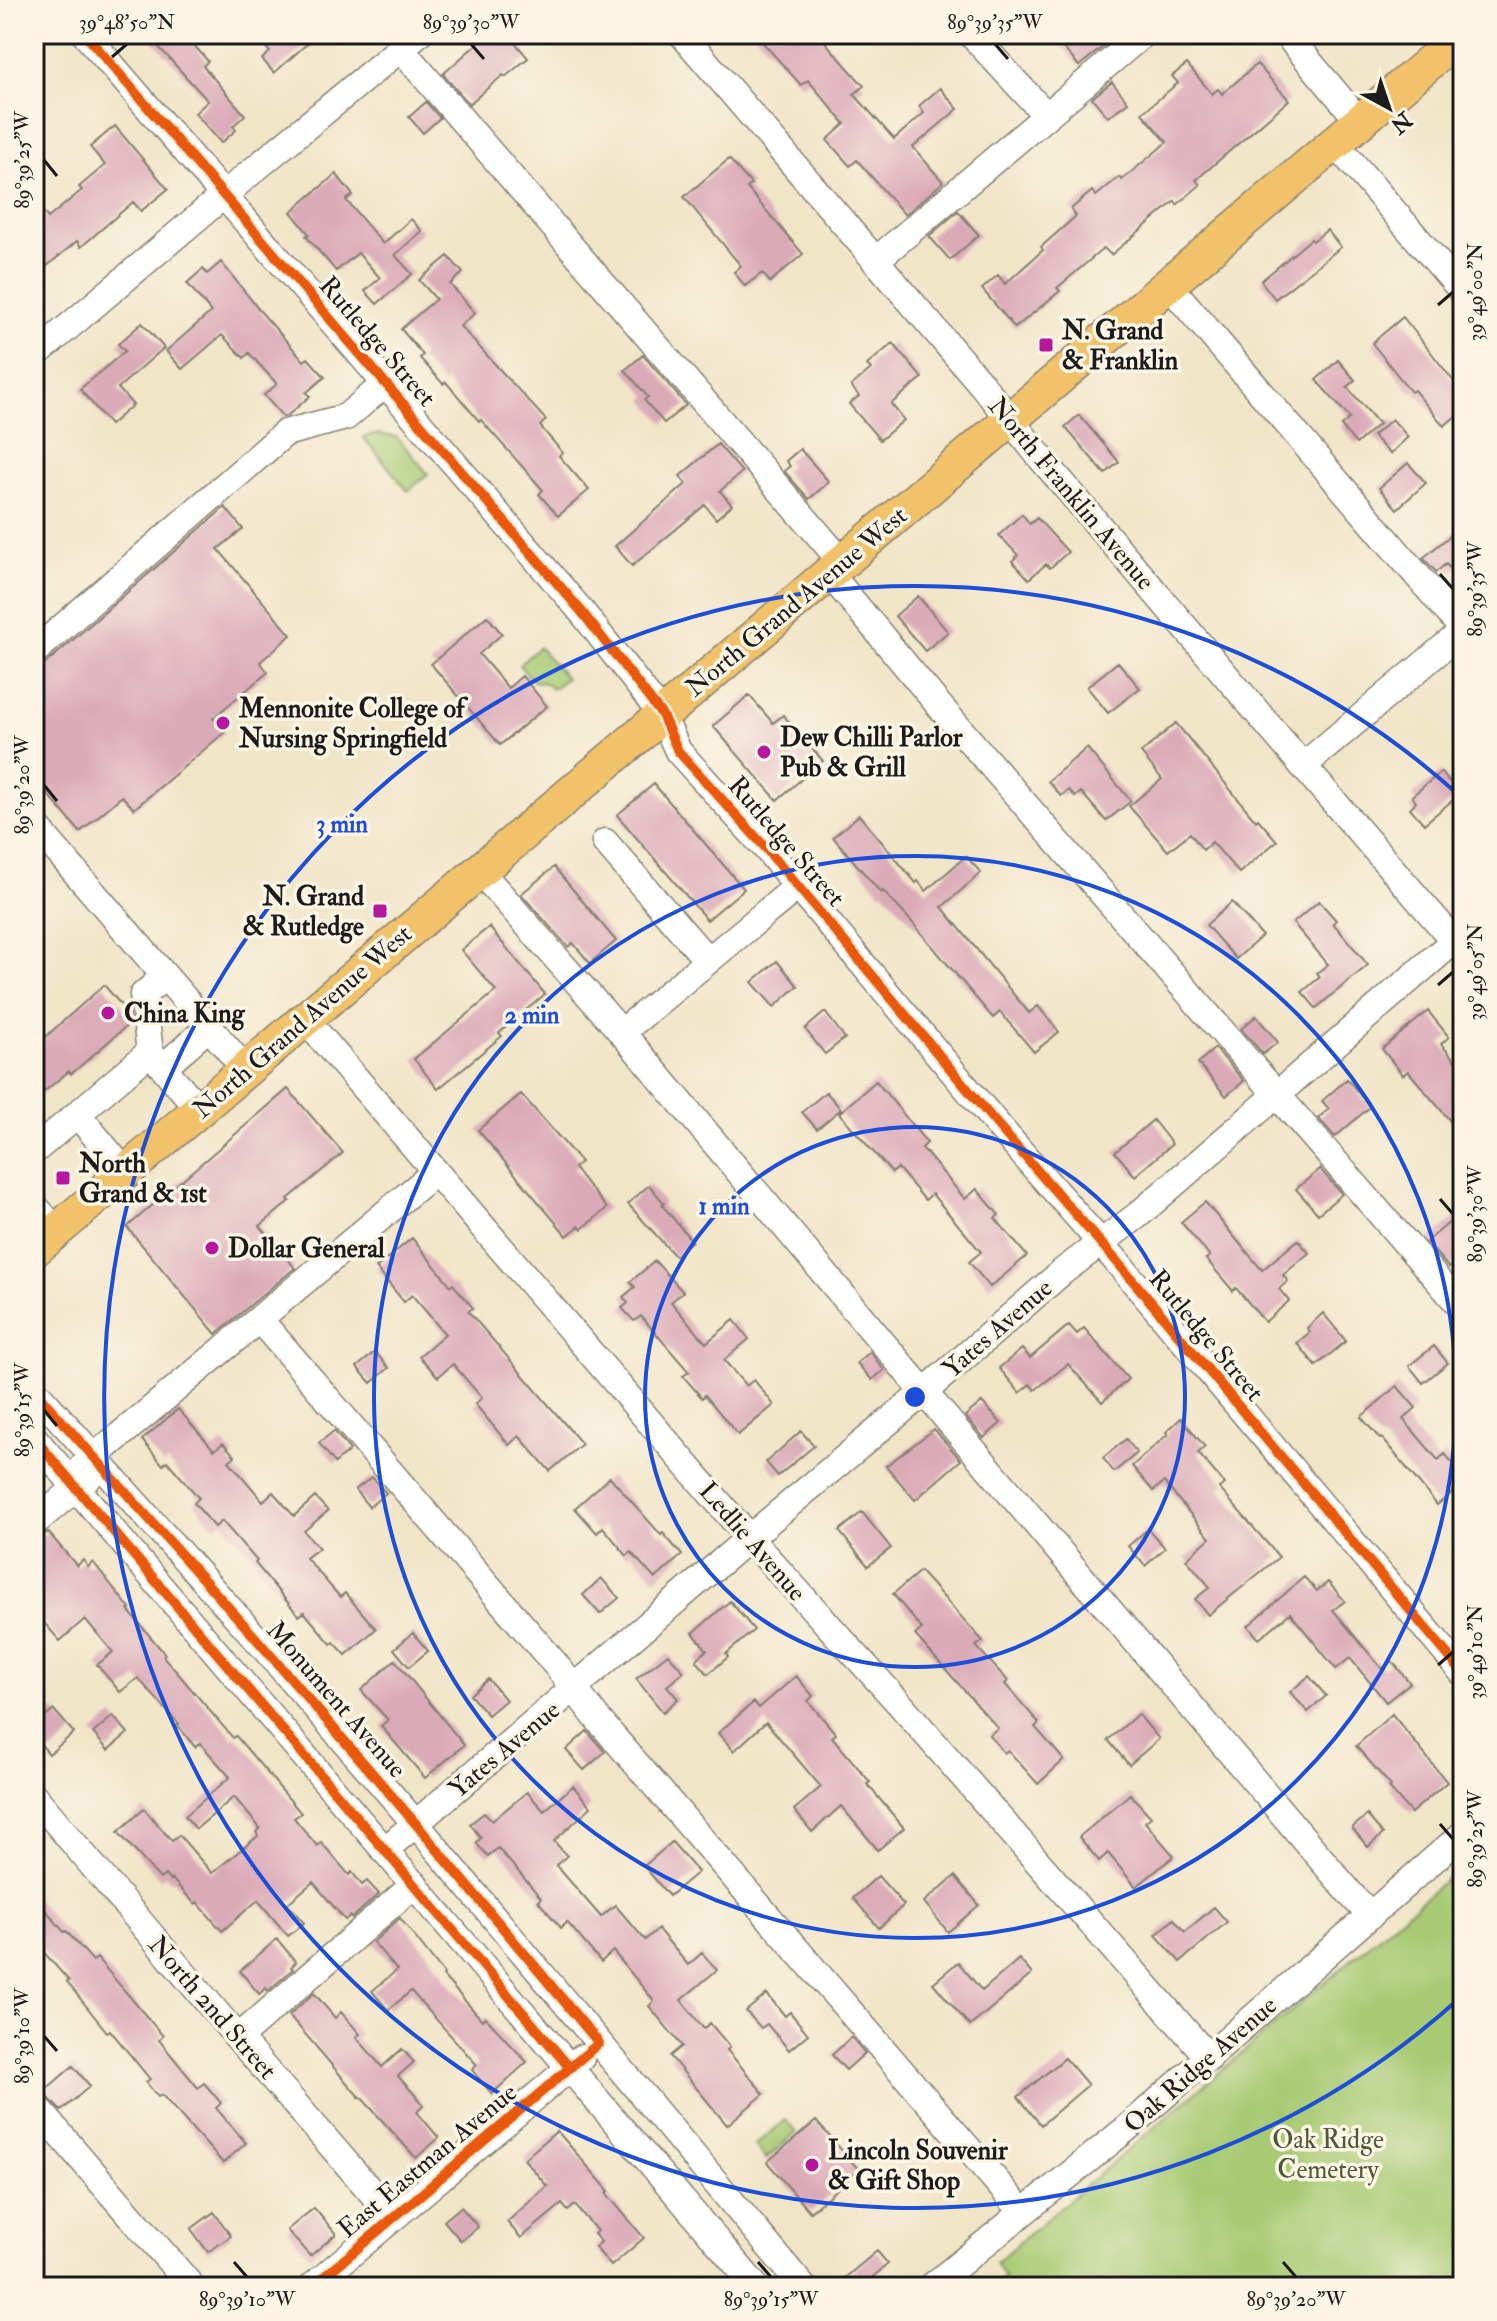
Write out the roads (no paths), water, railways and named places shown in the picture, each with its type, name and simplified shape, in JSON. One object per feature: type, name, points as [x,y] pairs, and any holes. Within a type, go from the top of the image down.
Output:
[{"type":"main road","name":"North Grand Avenue West","points":[[45,1241],[1463,34]]},
{"type":"street","name":"North Franklin Avenue","points":[[682,34],[1303,766],[1460,942]]},
{"type":"street","points":[[971,34],[1047,116]]},
{"type":"street","points":[[875,261],[1143,34]]},
{"type":"street","points":[[1286,34],[1348,133],[1463,292]]},
{"type":"street","name":"Rutledge Street","points":[[95,37],[224,195],[582,612],[662,715],[678,751],[798,886],[1463,1673]]},
{"type":"street","points":[[34,356],[410,39],[835,567],[937,703],[1463,1309]]},
{"type":"street","points":[[1168,284],[1463,630],[1303,766]]},
{"type":"street","points":[[34,652],[285,433],[346,417],[385,384]]},
{"type":"street","points":[[34,824],[246,1070]]},
{"type":"street","points":[[605,842],[708,961]]},
{"type":"street","points":[[479,870],[622,1032],[924,1392],[1371,1915]]},
{"type":"street","points":[[622,1032],[798,886]]},
{"type":"street","name":"Yates Avenue","points":[[386,1849],[1062,1272],[1138,1215],[1460,942]]},
{"type":"street","points":[[165,976],[143,995],[156,1059],[199,1109]]},
{"type":"street","name":"Ledlie Avenue","points":[[305,1019],[749,1538],[899,1703],[1209,2058]]},
{"type":"street","points":[[35,1148],[77,1114],[156,1059],[209,1027]]},
{"type":"street","points":[[77,1114],[125,1172]]},
{"type":"street","points":[[34,1523],[72,1482],[259,1319],[435,1172]]},
{"type":"street","points":[[34,1205],[45,1241]]},
{"type":"street","points":[[259,1319],[1023,2212]]},
{"type":"street","name":"Monument Avenue","points":[[34,1390],[254,1636],[416,1824],[803,2287]]},
{"type":"street","points":[[34,1438],[756,2287]]},
{"type":"street","points":[[225,1661],[254,1636]]},
{"type":"street","name":"North 2nd Street","points":[[34,1796],[393,2217]]},
{"type":"street","name":"Oak Ridge Avenue","points":[[931,2287],[1126,2129],[1463,1834]]},
{"type":"street","points":[[238,2038],[415,1884]]},
{"type":"street","name":"East Eastman Avenue","points":[[312,2287],[599,2043]]},
{"type":"street","points":[[34,2104],[192,2287]]},
{"type":"place","name":"N. Grand & Franklin","points":[[1046,345]]},
{"type":"place","name":"Mennonite College of Nursing Springfield","points":[[223,723]]},
{"type":"place","name":"Dew Chilli Parlor Pub & Grill","points":[[764,752]]},
{"type":"place","name":"N. Grand & Rutledge","points":[[380,911]]},
{"type":"place","name":"China King","points":[[108,1013]]},
{"type":"place","name":"North Grand & 1st","points":[[63,1178]]},
{"type":"place","name":"Dollar General","points":[[212,1248]]},
{"type":"place","name":"Lincoln Souvenir & Gift Shop","points":[[812,2165]]},
{"type":"park label","name":"Oak Ridge Cemetery","points":[[1328,2154]]}]
